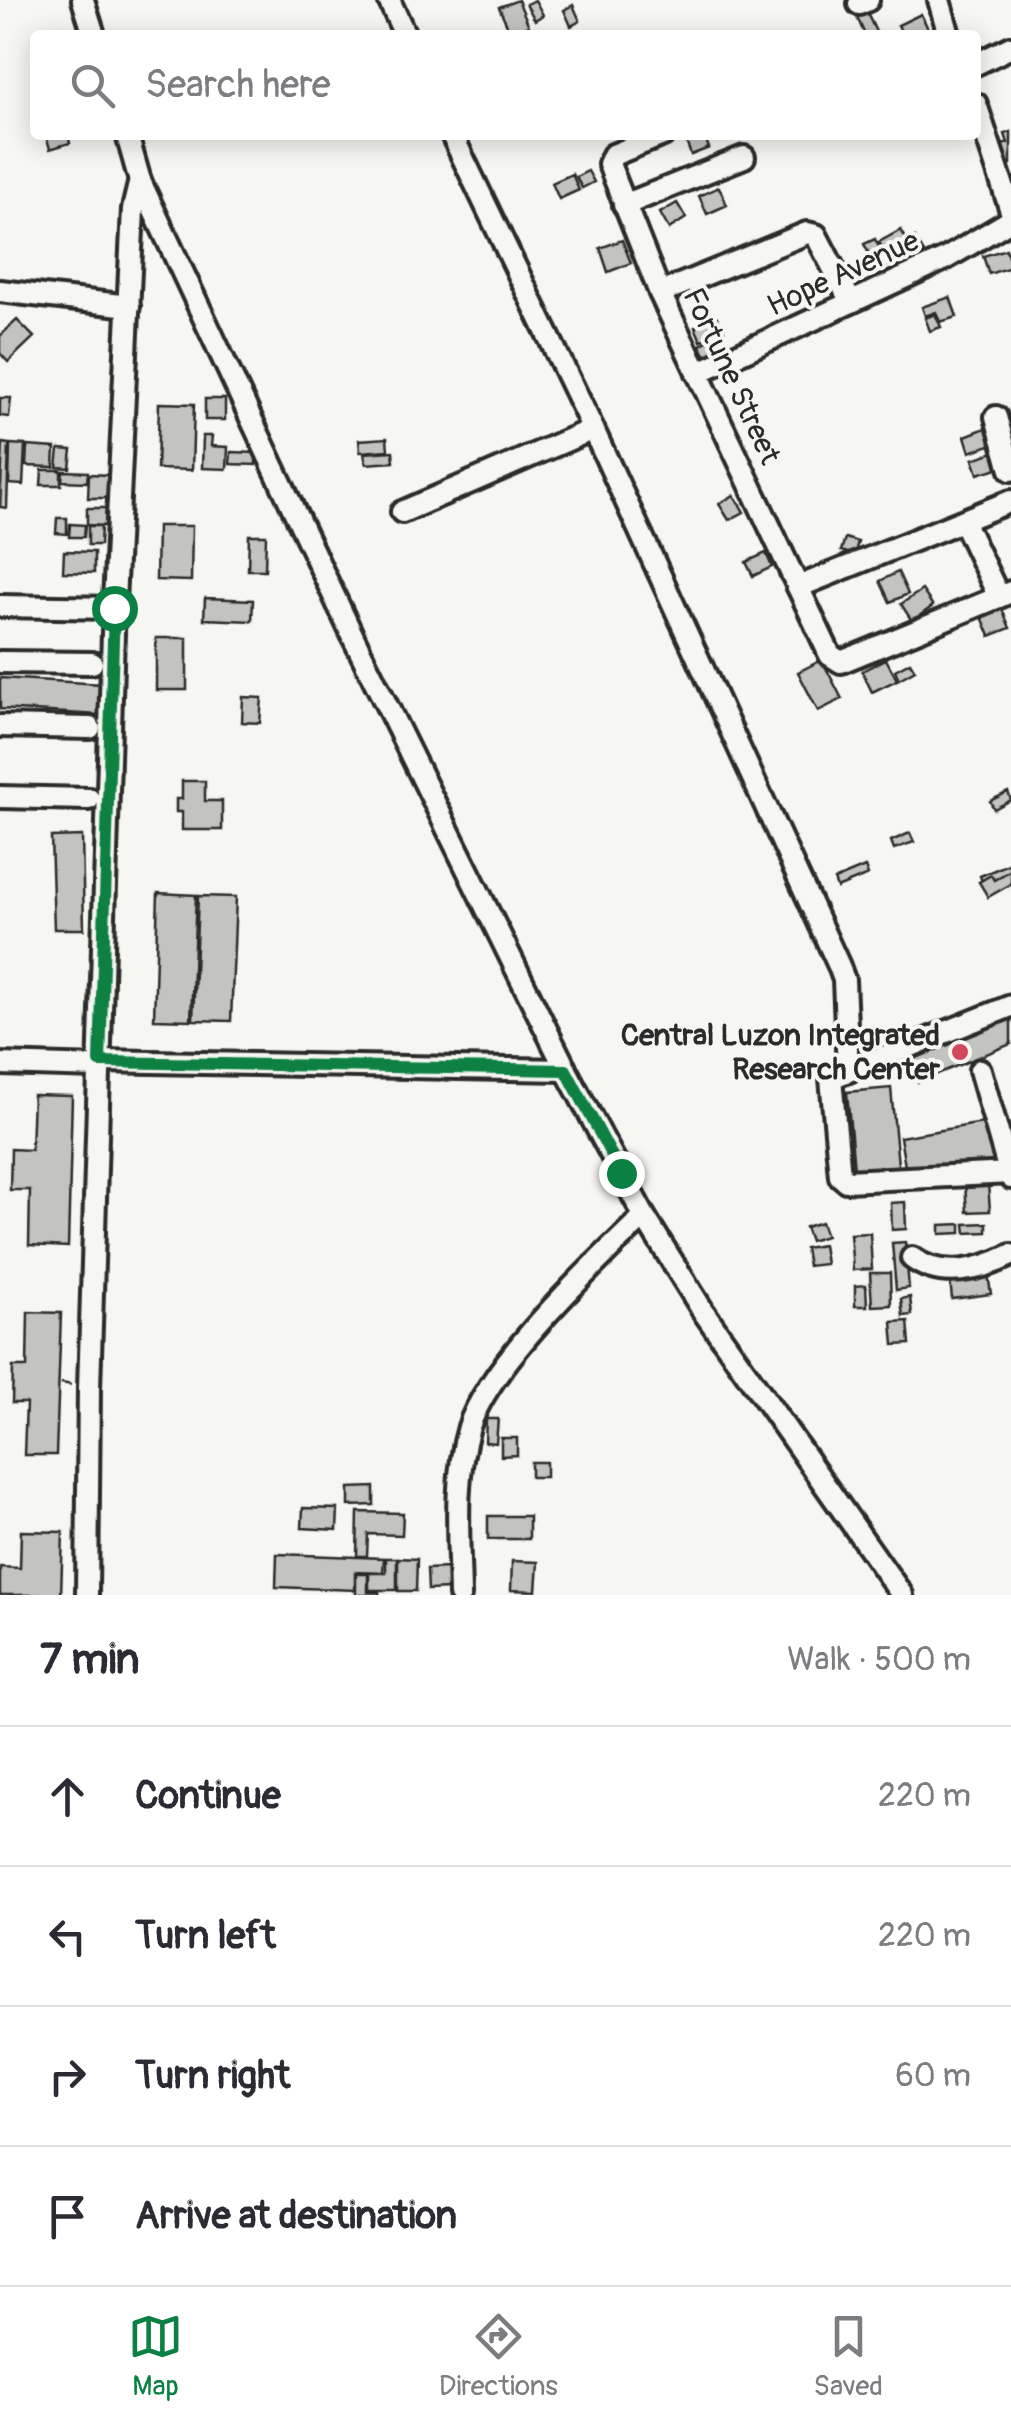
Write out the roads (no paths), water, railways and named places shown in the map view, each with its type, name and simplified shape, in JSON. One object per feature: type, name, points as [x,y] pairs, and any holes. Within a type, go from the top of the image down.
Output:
[{"type":"street","points":[[83,0],[92,30]]},
{"type":"street","points":[[389,0],[403,30]]},
{"type":"street","points":[[939,0],[948,30]]},
{"type":"street","points":[[981,62],[1011,47]]},
{"type":"street","points":[[981,119],[1011,212]]},
{"type":"street","points":[[128,140],[140,180],[355,641],[566,1070],[644,1216],[703,1310],[902,1595]]},
{"type":"street","points":[[454,140],[844,980],[848,1071]]},
{"type":"street","name":"Fortune Street","points":[[652,140],[610,159],[624,205],[660,293],[830,656],[840,662],[1005,595]]},
{"type":"street","points":[[624,205],[744,157]]},
{"type":"street","points":[[87,1595],[89,1388],[114,608],[132,209],[140,180]]},
{"type":"street","name":"Hope Avenue","points":[[697,373],[945,259],[1011,220]]},
{"type":"street","points":[[660,293],[807,233],[816,235],[851,302]]},
{"type":"street","points":[[0,291],[130,306]]},
{"type":"street","points":[[996,416],[1011,470]]},
{"type":"street","points":[[402,512],[592,430]]},
{"type":"street","points":[[798,587],[1011,501]]},
{"type":"street","points":[[963,521],[1005,595]]},
{"type":"street","points":[[0,606],[114,608]]},
{"type":"street","points":[[0,662],[92,663]]},
{"type":"street","points":[[0,726],[90,728]]},
{"type":"street","points":[[0,797],[89,799]]},
{"type":"street","points":[[980,1070],[1010,1175],[842,1179],[832,1078],[1011,1006]]},
{"type":"street","points":[[0,1064],[566,1070]]},
{"type":"street","points":[[460,1595],[460,1470],[470,1425],[487,1392],[522,1344],[644,1216]]},
{"type":"street","points":[[912,1258],[926,1268],[946,1272],[990,1264],[1011,1254]]},
{"type":"place","name":"Central Luzon Integrated Research Center","points":[[960,1052]]}]
